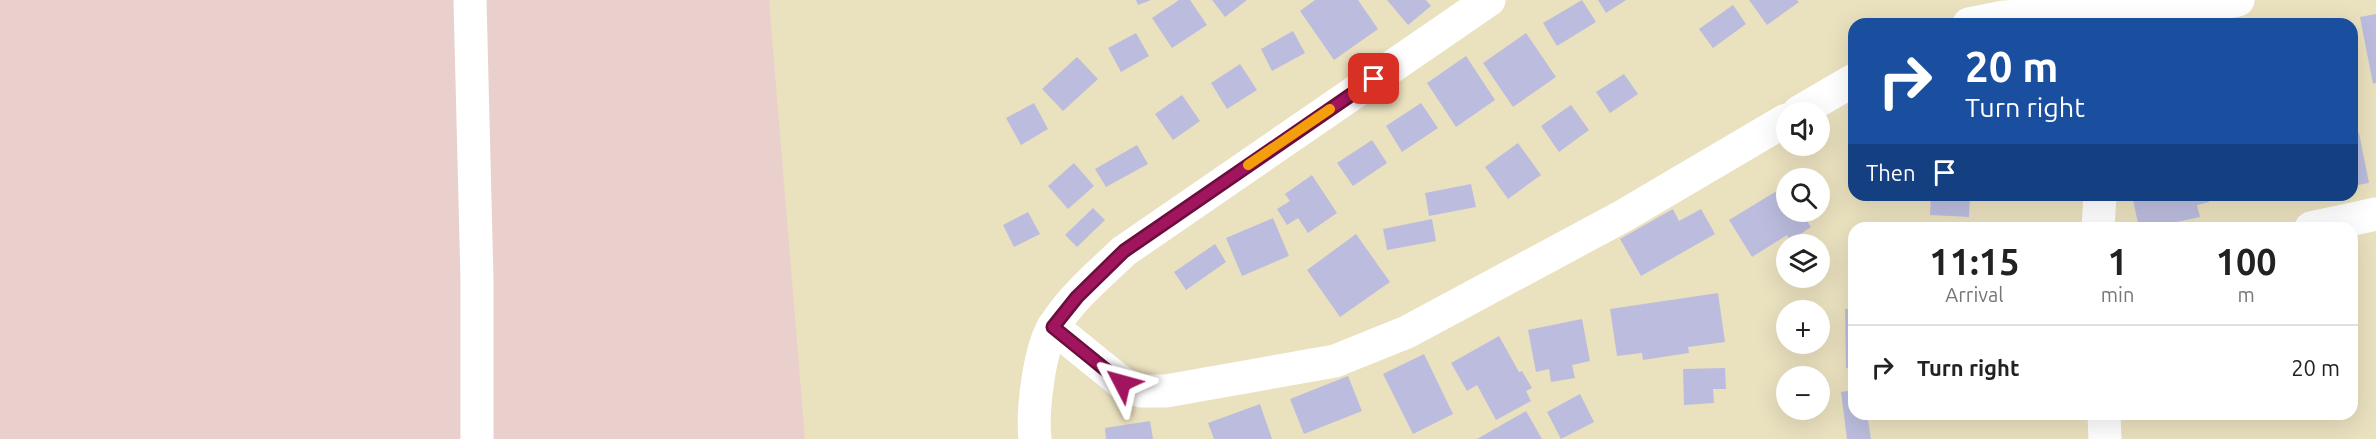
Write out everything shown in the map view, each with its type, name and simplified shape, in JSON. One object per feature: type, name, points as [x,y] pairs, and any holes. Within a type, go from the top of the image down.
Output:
[{"type":"street","points":[[470,0],[477,281],[477,439]]},
{"type":"street","points":[[1035,439],[1038,373],[1053,327],[1077,297],[1124,251],[1489,0]]},
{"type":"street","points":[[1999,18],[2101,18],[2238,0]]},
{"type":"street","points":[[1816,102],[1848,83]]},
{"type":"street","points":[[1053,327],[1122,383],[1141,391],[1166,391],[1335,361],[1407,332],[1623,216],[1776,126]]},
{"type":"street","points":[[2098,222],[2100,201]]},
{"type":"street","points":[[2339,222],[2376,214]]},
{"type":"street","points":[[2104,420],[2105,439]]},
{"type":"shaded area","points":[[0,0],[769,0],[805,439],[0,439]]},
{"type":"building","points":[[1136,0],[1151,0],[1138,5]]},
{"type":"building","points":[[1179,0],[1190,0],[1207,25],[1172,48],[1152,18]]},
{"type":"building","points":[[1212,0],[1247,0],[1225,17]]},
{"type":"building","points":[[1315,0],[1358,0],[1378,29],[1334,60],[1300,11]]},
{"type":"building","points":[[1387,0],[1426,0],[1431,6],[1408,25]]},
{"type":"building","points":[[1582,0],[1596,22],[1557,46],[1543,23]]},
{"type":"building","points":[[1598,0],[1626,0],[1606,13]]},
{"type":"building","points":[[1749,0],[1797,0],[1799,2],[1767,25]]},
{"type":"building","points":[[1733,5],[1746,24],[1713,48],[1699,29]]},
{"type":"building","points":[[2376,14],[2376,83],[2373,84],[2360,17]]},
{"type":"building","points":[[1293,31],[1305,53],[1272,71],[1261,49]]},
{"type":"building","points":[[1136,33],[1149,56],[1121,72],[1108,48]]},
{"type":"building","points":[[1526,33],[1556,77],[1513,107],[1483,63]]},
{"type":"building","points":[[1466,56],[1495,100],[1456,127],[1427,83]]},
{"type":"building","points":[[1077,57],[1098,79],[1063,111],[1042,89]]},
{"type":"building","points":[[1240,64],[1257,90],[1227,109],[1211,83]]},
{"type":"building","points":[[1624,74],[1638,94],[1610,113],[1596,92]]},
{"type":"building","points":[[1182,95],[1200,121],[1173,140],[1155,114]]},
{"type":"building","points":[[1034,103],[1048,129],[1021,145],[1006,118]]},
{"type":"building","points":[[1421,103],[1438,128],[1402,152],[1386,126]]},
{"type":"building","points":[[1571,105],[1589,130],[1559,152],[1541,126]]},
{"type":"building","points":[[2358,133],[2369,183],[2358,185]]},
{"type":"building","points":[[1372,140],[1387,163],[1353,186],[1337,163]]},
{"type":"building","points":[[1518,143],[1541,175],[1508,199],[1485,167]]},
{"type":"building","points":[[1137,145],[1148,164],[1106,187],[1095,169]]},
{"type":"building","points":[[1074,163],[1094,186],[1068,209],[1048,186]]},
{"type":"building","points":[[1312,175],[1337,213],[1308,233],[1298,218],[1287,225],[1277,209],[1290,201],[1285,194]]},
{"type":"building","points":[[1471,184],[1476,207],[1429,216],[1425,193]]},
{"type":"building","points":[[1776,191],[1776,222],[1808,222],[1811,227],[1800,234],[1776,234],[1776,242],[1752,257],[1729,220]]},
{"type":"building","points":[[1931,201],[1970,201],[1969,217],[1930,215]]},
{"type":"building","points":[[2133,201],[2209,201],[2197,205],[2200,217],[2177,222],[2138,222]]},
{"type":"building","points":[[1093,208],[1105,220],[1077,247],[1065,235]]},
{"type":"building","points":[[1673,209],[1679,221],[1701,209],[1715,234],[1641,276],[1620,239]]},
{"type":"building","points":[[1028,212],[1040,234],[1014,247],[1003,225]]},
{"type":"building","points":[[1273,218],[1289,256],[1242,276],[1226,238]]},
{"type":"building","points":[[1432,219],[1436,241],[1387,250],[1383,229]]},
{"type":"building","points":[[1356,234],[1390,282],[1340,317],[1307,270]]},
{"type":"building","points":[[1215,244],[1226,262],[1186,290],[1174,272]]},
{"type":"building","points":[[1718,293],[1725,342],[1688,347],[1689,353],[1643,360],[1642,353],[1617,356],[1610,309]]},
{"type":"building","points":[[1845,309],[1848,309],[1848,368],[1846,368]]},
{"type":"building","points":[[1582,319],[1590,361],[1572,365],[1575,378],[1551,382],[1549,369],[1536,372],[1528,330]]},
{"type":"building","points":[[1499,336],[1519,372],[1522,371],[1532,388],[1526,391],[1531,401],[1496,420],[1477,385],[1467,391],[1451,363]]},
{"type":"building","points":[[1424,354],[1453,414],[1413,434],[1383,374]]},
{"type":"building","points":[[1725,368],[1726,389],[1713,389],[1714,403],[1684,405],[1683,369]]},
{"type":"building","points":[[1348,376],[1362,411],[1304,434],[1290,399]]},
{"type":"building","points":[[1848,391],[1848,420],[1868,420],[1871,439],[1847,439],[1841,392]]},
{"type":"building","points":[[1580,394],[1594,422],[1561,439],[1547,412]]},
{"type":"building","points":[[1260,404],[1272,439],[1214,439],[1208,423]]},
{"type":"building","points":[[1526,411],[1542,439],[1477,439]]},
{"type":"building","points":[[1150,421],[1153,439],[1106,439],[1105,428]]},
{"type":"slow traffic","points":[[1248,165],[1330,109]]},
{"type":"route","points":[[1122,383],[1053,327],[1077,297],[1124,251],[1374,79]]}]
